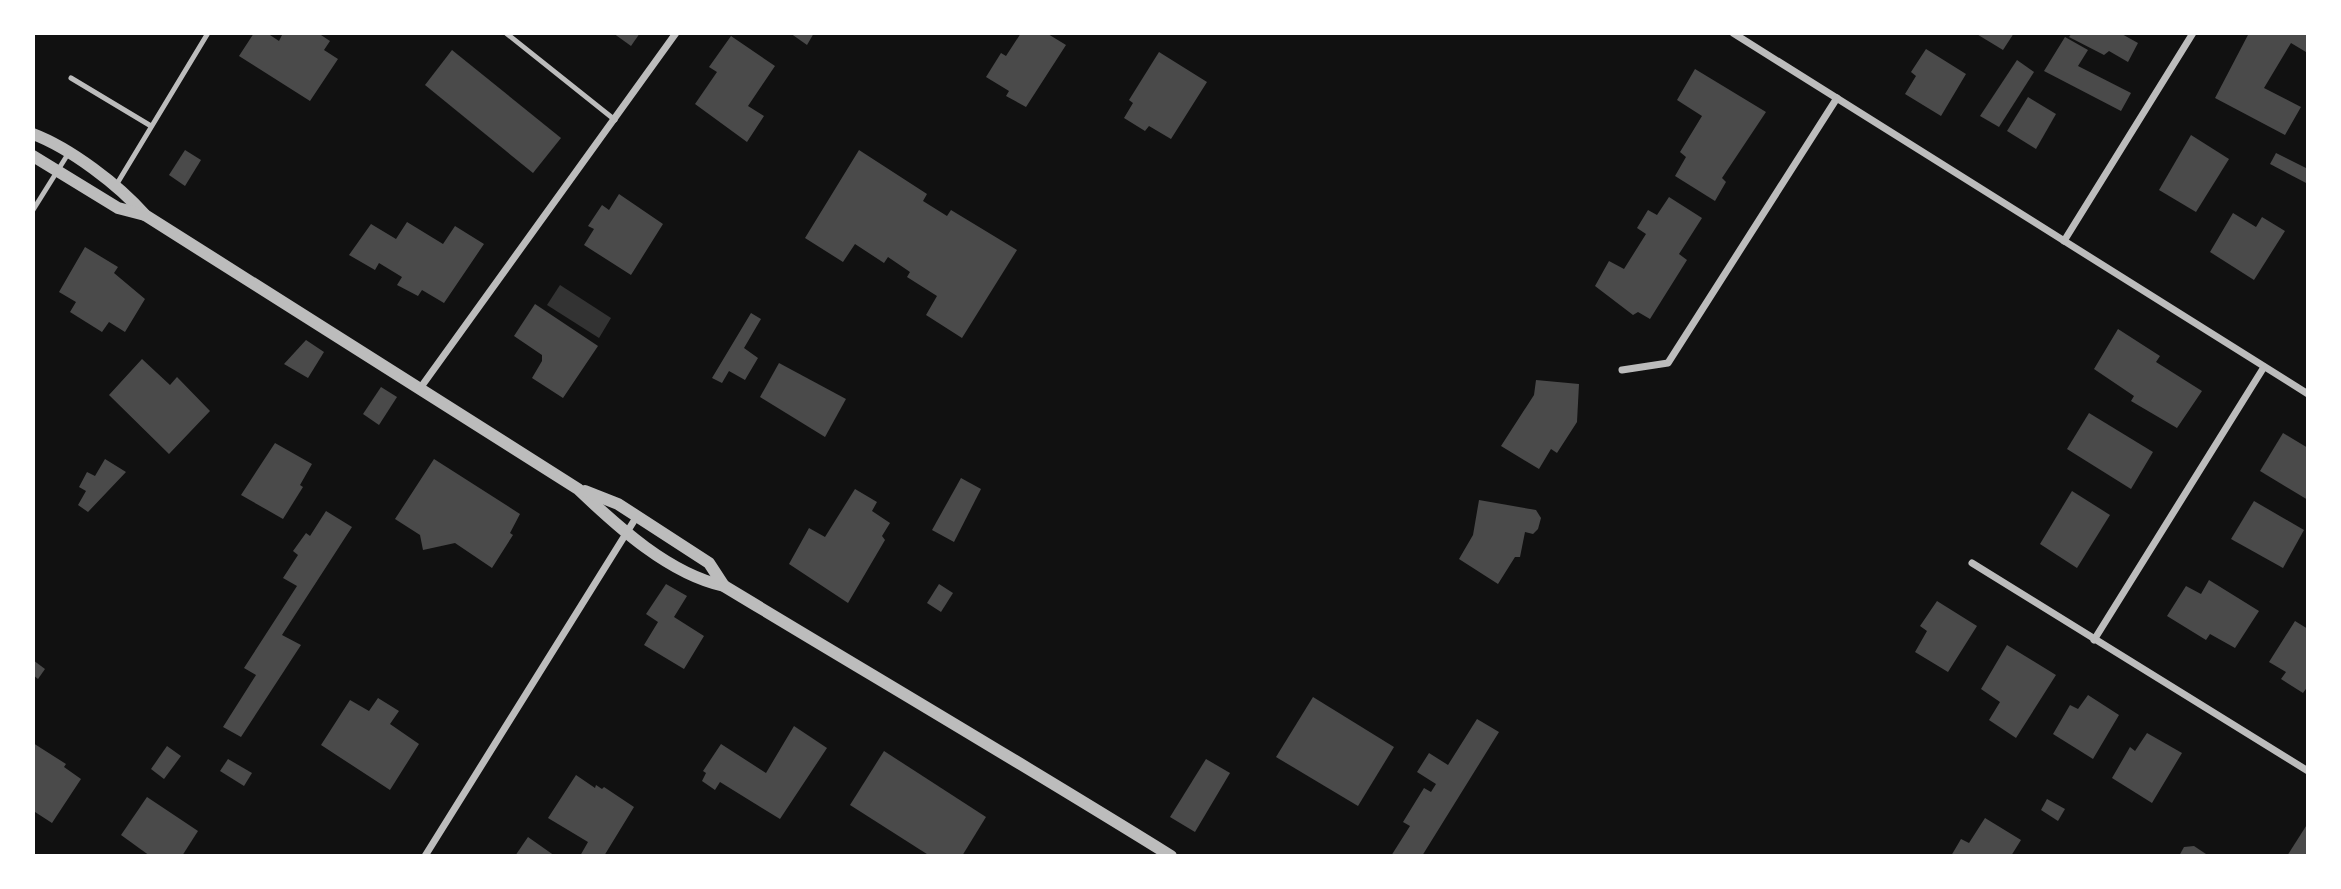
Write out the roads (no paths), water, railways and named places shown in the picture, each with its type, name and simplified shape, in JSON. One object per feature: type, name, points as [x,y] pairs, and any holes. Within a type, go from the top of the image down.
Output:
[{"type":"street","points":[[421,387],[677,33]]},
{"type":"street","points":[[1733,33],[2308,394]]},
{"type":"street","points":[[2064,241],[2193,33]]},
{"type":"street","points":[[1622,370],[1668,363],[1837,98]]},
{"type":"street","points":[[33,134],[68,154],[115,187],[145,215],[421,387],[578,489],[628,533],[701,581],[724,586],[934,713],[986,741],[1171,856]]},
{"type":"street","points":[[33,156],[118,208],[145,215]]},
{"type":"street","points":[[2094,640],[2264,367]]},
{"type":"street","points":[[578,489],[618,503],[709,563],[724,586]]},
{"type":"street","points":[[425,856],[638,516]]},
{"type":"street","points":[[1972,563],[2308,771]]},
{"type":"lane","points":[[115,187],[208,33]]},
{"type":"lane","points":[[506,33],[615,120]]},
{"type":"lane","points":[[71,78],[151,126]]},
{"type":"lane","points":[[33,210],[68,154]]}]
